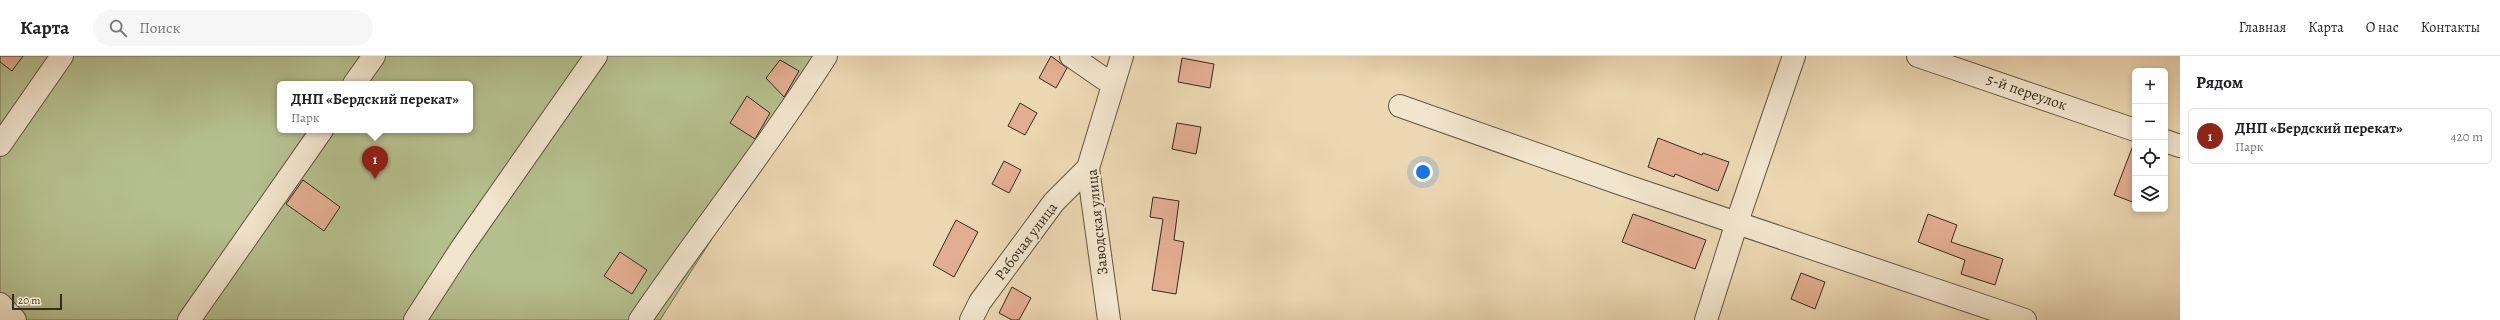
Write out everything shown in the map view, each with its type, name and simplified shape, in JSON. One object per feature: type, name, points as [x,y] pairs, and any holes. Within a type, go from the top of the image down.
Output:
[{"type":"street","points":[[0,145],[62,56]]},
{"type":"street","points":[[356,81],[374,56]]},
{"type":"street","points":[[415,320],[596,56]]},
{"type":"street","points":[[640,320],[679,262],[795,105],[826,56]]},
{"type":"street","points":[[1071,56],[1113,85]]},
{"type":"street","name":"Заводская улица","points":[[1109,320],[1088,168],[1122,56]]},
{"type":"street","points":[[1706,320],[1737,222],[1794,56]]},
{"type":"street","name":"5-й переулок","points":[[1918,56],[2132,129]]},
{"type":"street","points":[[1400,106],[1624,185],[2025,320]]},
{"type":"street","points":[[189,320],[320,133]]},
{"type":"street","points":[[2168,142],[2180,146]]},
{"type":"street","name":"Рабочая улица","points":[[971,320],[980,302],[1054,202],[1088,168]]},
{"type":"street","points":[[0,304],[15,320]]},
{"type":"green space","points":[[0,56],[829,56],[660,320],[0,320]]},
{"type":"building","points":[[0,56],[23,56],[12,71],[0,62]]},
{"type":"building","points":[[1051,56],[1067,68],[1056,88],[1039,78]]},
{"type":"building","points":[[1182,58],[1214,64],[1210,88],[1178,82]]},
{"type":"building","points":[[780,60],[799,71],[784,97],[766,78]]},
{"type":"building","points":[[747,96],[770,113],[755,139],[730,123]]},
{"type":"building","points":[[1020,103],[1037,113],[1025,135],[1008,126]]},
{"type":"building","points":[[1177,123],[1201,127],[1196,154],[1172,149]]},
{"type":"building","points":[[1658,138],[1702,155],[1703,153],[1729,162],[1718,191],[1675,174],[1674,177],[1648,167]]},
{"type":"building","points":[[2132,148],[2132,202],[2114,195]]},
{"type":"building","points":[[1004,161],[1021,170],[1009,193],[992,184]]},
{"type":"building","points":[[303,180],[340,207],[324,231],[286,204]]},
{"type":"building","points":[[1153,197],[1179,201],[1174,240],[1184,242],[1176,294],[1152,290],[1163,219],[1150,217]]},
{"type":"building","points":[[1633,214],[1706,240],[1695,269],[1622,242]]},
{"type":"building","points":[[1928,214],[1957,225],[1951,242],[2003,259],[1995,285],[1961,274],[1965,260],[1918,242]]},
{"type":"building","points":[[956,220],[978,232],[954,277],[933,265]]},
{"type":"building","points":[[620,252],[647,270],[632,294],[604,276]]},
{"type":"building","points":[[1801,273],[1825,282],[1815,309],[1791,299]]},
{"type":"building","points":[[1012,287],[1031,298],[1019,320],[1012,320],[999,313]]},
{"type":"place","name":"ДНП «Бердский перекат»","points":[[375,179]]}]
